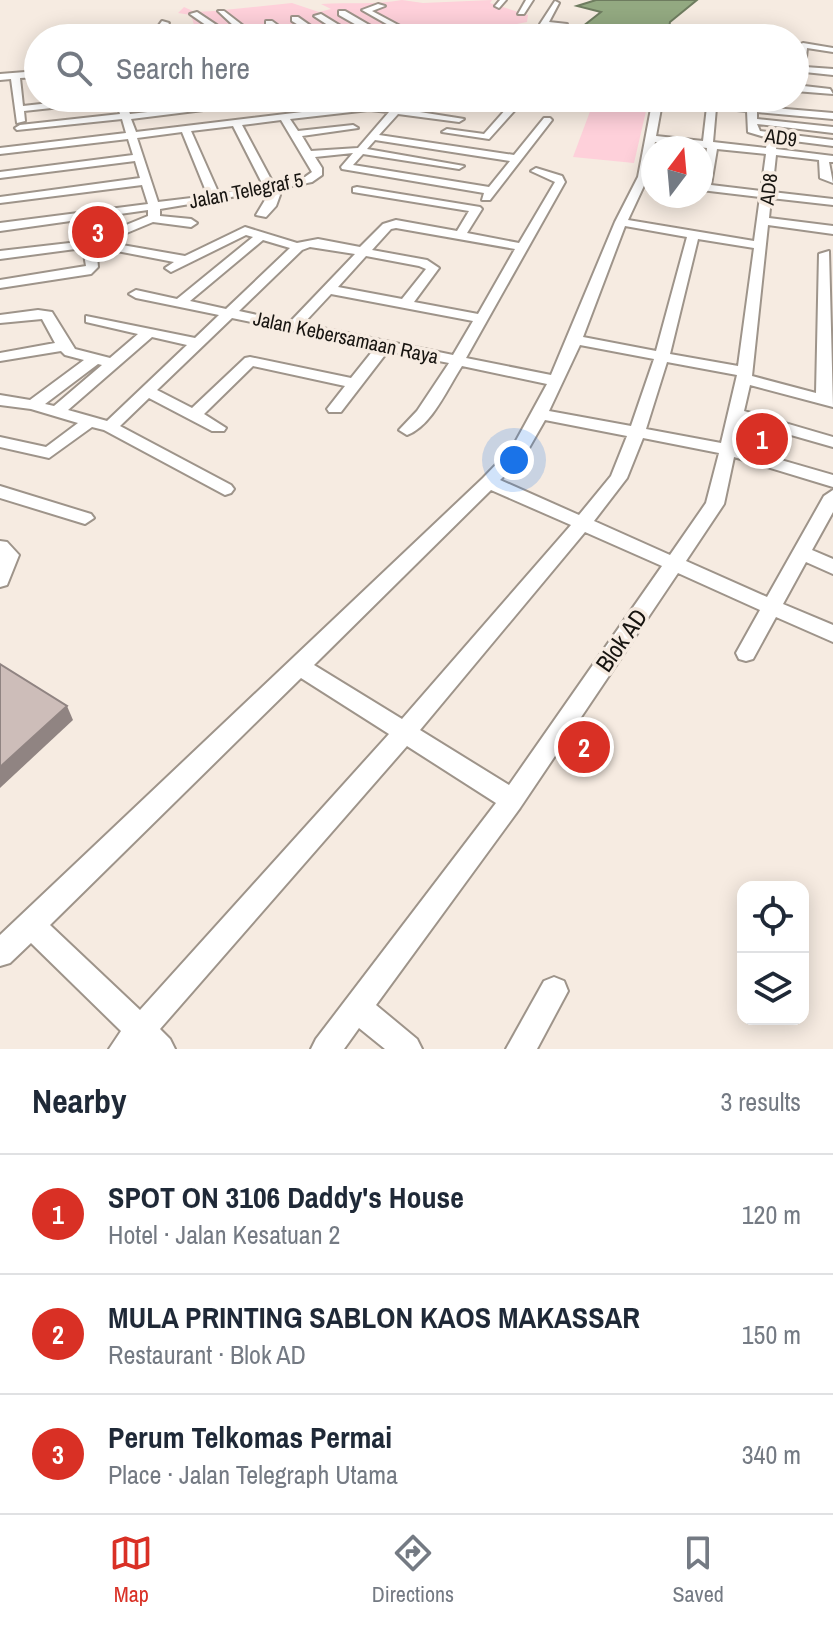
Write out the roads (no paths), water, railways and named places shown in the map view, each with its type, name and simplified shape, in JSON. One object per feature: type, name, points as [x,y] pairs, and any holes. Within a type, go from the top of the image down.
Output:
[{"type":"street","points":[[521,12],[530,0]]},
{"type":"street","points":[[544,24],[555,4]]},
{"type":"street","points":[[381,6],[366,10],[398,24]]},
{"type":"street","points":[[221,13],[237,24]]},
{"type":"street","points":[[342,13],[363,24]]},
{"type":"street","points":[[194,14],[209,23],[231,19]]},
{"type":"street","points":[[318,16],[333,24]]},
{"type":"street","points":[[295,19],[303,24]]},
{"type":"street","points":[[809,45],[833,50]]},
{"type":"street","points":[[809,61],[833,61]]},
{"type":"street","points":[[809,67],[832,82]]},
{"type":"street","points":[[0,77],[24,75]]},
{"type":"street","points":[[15,76],[23,91],[19,109],[21,149]]},
{"type":"street","points":[[809,80],[832,82]]},
{"type":"street","points":[[809,86],[832,82]]},
{"type":"street","points":[[792,112],[832,116],[832,82]]},
{"type":"street","points":[[809,101],[830,103]]},
{"type":"street","points":[[19,109],[24,109]]},
{"type":"street","points":[[124,112],[154,213]]},
{"type":"street","points":[[20,128],[170,112]]},
{"type":"street","points":[[0,151],[327,112]]},
{"type":"street","points":[[394,112],[345,166],[492,191]]},
{"type":"street","points":[[399,112],[421,117],[459,119]]},
{"type":"street","points":[[432,146],[465,112]]},
{"type":"street","points":[[447,132],[486,137],[508,112]]},
{"type":"street","points":[[650,136],[655,112]]},
{"type":"street","points":[[712,112],[713,149]]},
{"type":"street","name":"AD9","points":[[752,112],[753,132],[833,143]]},
{"type":"street","name":"Jalan Telegraf 5","points":[[154,213],[215,198],[300,183],[314,177],[317,168],[284,117]]},
{"type":"street","points":[[460,235],[476,209],[519,159],[547,120]]},
{"type":"street","points":[[753,121],[833,130]]},
{"type":"street","points":[[236,123],[271,188],[274,200],[262,215]]},
{"type":"street","points":[[297,134],[353,128]]},
{"type":"street","points":[[185,129],[215,198]]},
{"type":"street","points":[[396,141],[407,131]]},
{"type":"street","name":"AD8","points":[[773,136],[770,194],[764,221],[830,229]]},
{"type":"street","points":[[372,137],[519,159]]},
{"type":"street","points":[[714,145],[829,159],[825,178],[833,180]]},
{"type":"street","points":[[309,154],[360,151],[459,166]]},
{"type":"street","points":[[443,183],[472,152]]},
{"type":"street","points":[[0,175],[139,157]]},
{"type":"street","points":[[407,430],[423,414],[458,360],[560,180],[536,171]]},
{"type":"street","points":[[376,173],[357,190],[476,209]]},
{"type":"street","points":[[0,200],[145,181]]},
{"type":"street","points":[[713,187],[833,202]]},
{"type":"street","points":[[0,953],[519,451],[575,340],[621,222],[641,190]]},
{"type":"street","points":[[0,255],[90,244],[154,213]]},
{"type":"street","points":[[0,227],[154,213],[191,223]]},
{"type":"street","name":"Blok AD","points":[[326,1049],[512,800],[715,504],[744,375],[764,221]]},
{"type":"street","points":[[621,222],[762,246]]},
{"type":"street","points":[[295,325],[391,224],[523,247]]},
{"type":"street","points":[[575,340],[744,375],[828,400],[830,229]]},
{"type":"street","points":[[180,303],[195,271],[244,232],[298,247]]},
{"type":"street","points":[[31,925],[141,1043],[582,524],[623,469],[662,356],[693,235]]},
{"type":"street","points":[[171,268],[195,271],[260,237]]},
{"type":"street","points":[[110,427],[298,247],[312,242],[432,266],[405,304]]},
{"type":"street","points":[[90,244],[195,271]]},
{"type":"street","points":[[0,284],[82,273],[92,267],[90,244]]},
{"type":"street","points":[[328,289],[483,319]]},
{"type":"street","name":"Jalan Kebersamaan Raya","points":[[136,294],[556,381]]},
{"type":"street","points":[[0,319],[47,315],[70,352],[113,363]]},
{"type":"street","points":[[91,319],[197,343]]},
{"type":"street","points":[[58,411],[149,332]]},
{"type":"street","points":[[335,409],[385,345]]},
{"type":"street","points":[[0,357],[64,346]]},
{"type":"street","points":[[33,405],[95,359]]},
{"type":"street","points":[[194,415],[250,361],[354,383]]},
{"type":"street","points":[[147,391],[218,428]]},
{"type":"street","points":[[3,401],[58,411],[110,427],[225,489]]},
{"type":"street","points":[[540,414],[729,450],[833,481]]},
{"type":"street","points":[[736,414],[833,442]]},
{"type":"street","points":[[0,442],[49,453],[90,421]]},
{"type":"street","points":[[489,482],[833,634]]},
{"type":"street","points":[[0,492],[85,518]]},
{"type":"street","points":[[746,653],[769,607],[831,508]]},
{"type":"street","points":[[0,547],[10,555],[0,580]]},
{"type":"street","points":[[802,553],[833,567]]},
{"type":"street","points":[[299,666],[512,800]]},
{"type":"street","points":[[521,1049],[554,991]]},
{"type":"street","points":[[358,1008],[407,1049]]},
{"type":"place","name":"Perum Telkomas Permai","points":[[98,232]]},
{"type":"place","name":"SPOT ON 3106 Daddy's House","points":[[762,439]]},
{"type":"place","name":"MULA PRINTING SABLON KAOS MAKASSAR","points":[[584,747]]}]
